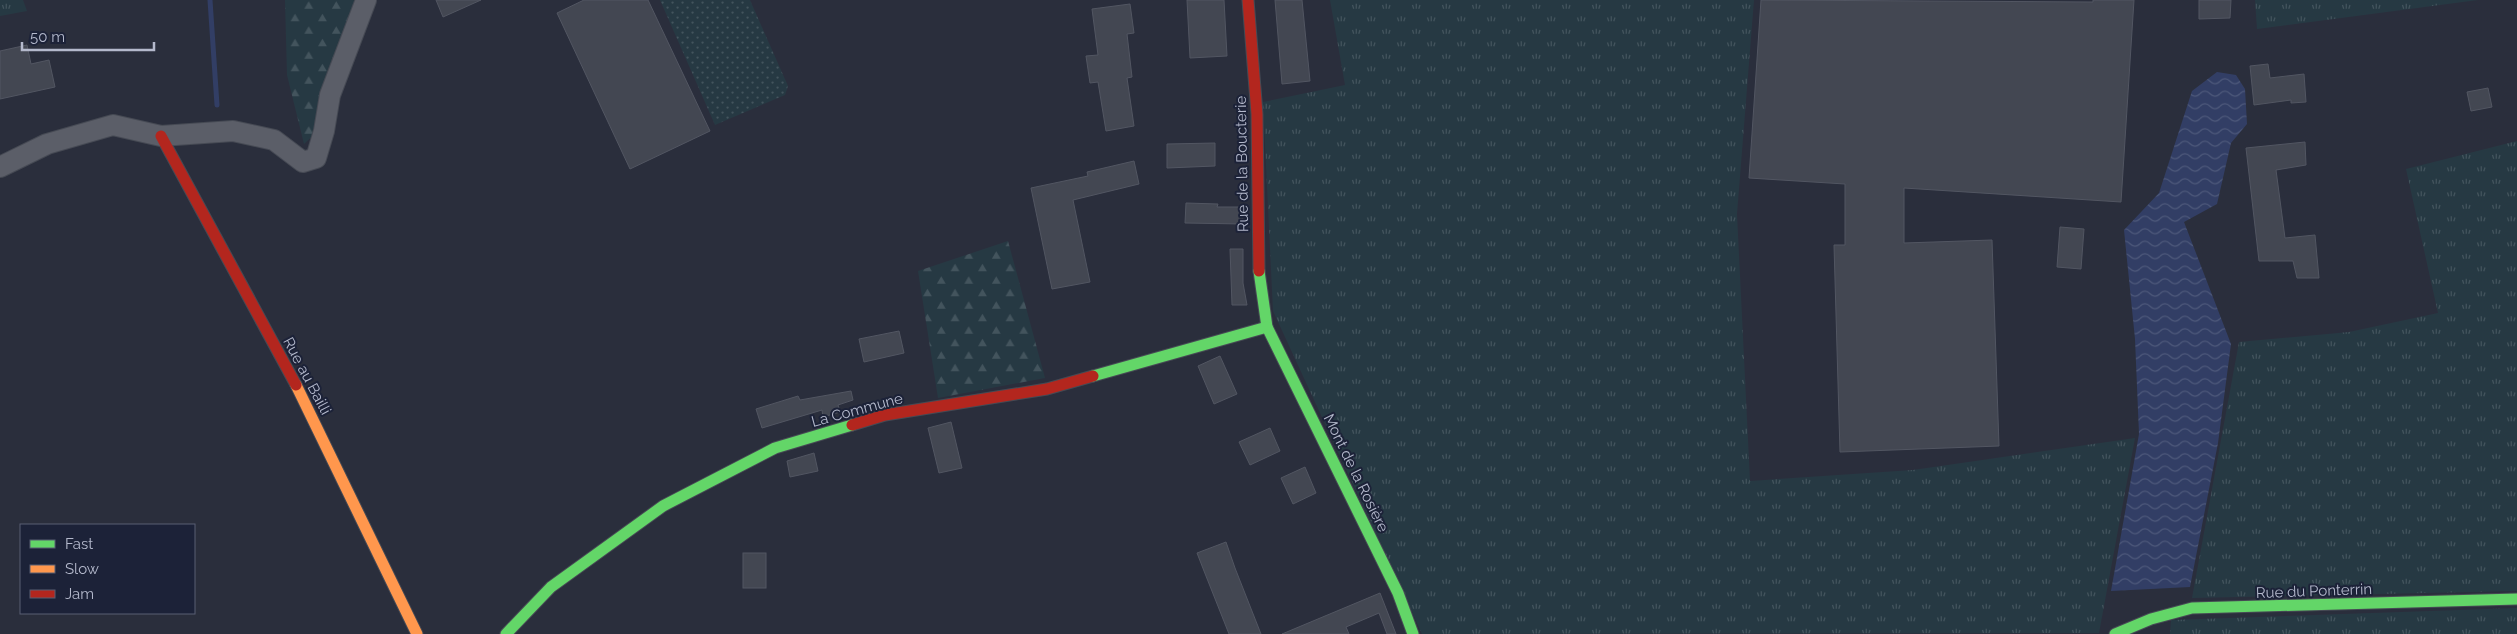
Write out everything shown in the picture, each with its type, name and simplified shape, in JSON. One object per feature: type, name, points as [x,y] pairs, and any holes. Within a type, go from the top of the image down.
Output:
[{"type":"street","points":[[0,167],[47,144],[113,125],[161,136],[233,131],[274,140],[303,162],[316,158],[324,131],[330,95],[366,0]]},
{"type":"street","name":"Rue de la Boucterie","points":[[1248,0],[1257,114],[1259,283],[1267,327]]},
{"type":"street","name":"Rue au Bailli","points":[[161,136],[304,400],[417,634]]},
{"type":"street","name":"La Commune","points":[[506,634],[551,587],[663,506],[775,448],[884,415],[1047,389],[1267,327]]},
{"type":"street","name":"Mont de la Rosière","points":[[1267,327],[1398,593],[1413,634]]},
{"type":"street","name":"Rue du Ponterrin","points":[[2115,634],[2151,619],[2192,608],[2517,600]]},
{"type":"green space","points":[[0,0],[23,0],[27,11],[0,16]]},
{"type":"green space","points":[[285,0],[358,0],[318,131],[304,144],[287,75]]},
{"type":"green space","points":[[660,0],[750,0],[788,86],[785,95],[715,125]]},
{"type":"green space","points":[[1330,0],[1754,0],[1737,214],[1750,481],[1913,470],[2135,438],[2099,633],[1422,634],[1273,311],[1263,102],[1345,85]]},
{"type":"green space","points":[[2255,0],[2478,0],[2257,29]]},
{"type":"green space","points":[[2517,141],[2517,591],[2192,598],[2239,342],[2349,332],[2438,313],[2406,169]]},
{"type":"green space","points":[[1008,241],[1045,378],[938,398],[918,271]]},
{"type":"green space","points":[[2517,608],[2517,634],[2170,634],[2171,620]]},
{"type":"water","points":[[2217,72],[2236,75],[2245,89],[2247,124],[2231,143],[2217,204],[2184,222],[2231,344],[2218,443],[2190,587],[2111,591],[2139,434],[2135,339],[2124,230],[2159,193],[2192,91]]},
{"type":"building","points":[[436,0],[481,0],[443,17]]},
{"type":"building","points":[[584,0],[648,0],[710,131],[630,169],[557,13]]},
{"type":"building","points":[[1187,0],[1224,0],[1227,56],[1190,58]]},
{"type":"building","points":[[1275,0],[1302,0],[1310,81],[1282,84]]},
{"type":"building","points":[[1761,0],[2093,2],[2093,0],[2134,0],[2121,202],[1904,188],[1904,243],[1992,240],[1999,446],[1840,452],[1834,245],[1845,245],[1845,184],[1749,178]]},
{"type":"building","points":[[2199,0],[2231,0],[2230,18],[2199,19]]},
{"type":"building","points":[[1130,4],[1134,33],[1127,34],[1132,77],[1127,78],[1134,126],[1106,131],[1098,82],[1090,83],[1086,56],[1098,55],[1092,9]]},
{"type":"building","points":[[27,45],[31,64],[49,60],[55,87],[0,99],[0,51]]},
{"type":"building","points":[[2268,64],[2270,78],[2304,74],[2306,102],[2291,103],[2291,100],[2254,105],[2250,66]]},
{"type":"building","points":[[2488,88],[2492,107],[2471,111],[2467,92]]},
{"type":"building","points":[[2305,142],[2306,165],[2276,170],[2285,238],[2315,235],[2319,278],[2297,278],[2293,261],[2259,261],[2246,148]]},
{"type":"building","points":[[1215,143],[1215,166],[1167,168],[1167,144]]},
{"type":"building","points":[[1134,161],[1139,184],[1073,200],[1090,282],[1052,289],[1031,188],[1088,176],[1087,172]]},
{"type":"building","points":[[1186,203],[1218,204],[1217,207],[1242,207],[1243,224],[1185,223]]},
{"type":"building","points":[[2060,227],[2084,229],[2081,269],[2057,267]]},
{"type":"building","points":[[1230,249],[1243,249],[1243,283],[1247,305],[1232,305]]},
{"type":"building","points":[[899,331],[904,353],[864,362],[859,339]]},
{"type":"building","points":[[1220,356],[1237,394],[1214,404],[1198,366]]},
{"type":"building","points":[[851,391],[853,400],[838,405],[840,412],[823,417],[822,410],[762,428],[756,409],[798,396],[800,400]]},
{"type":"building","points":[[951,422],[962,468],[939,473],[928,428]]},
{"type":"building","points":[[1270,428],[1280,451],[1250,465],[1239,442]]},
{"type":"building","points":[[814,453],[818,471],[790,477],[787,461]]},
{"type":"building","points":[[1305,467],[1316,493],[1293,504],[1281,478]]},
{"type":"building","points":[[1226,542],[1261,634],[1229,634],[1197,553]]},
{"type":"building","points":[[743,553],[766,553],[766,588],[743,588]]},
{"type":"building","points":[[1380,593],[1396,634],[1387,634],[1379,613],[1346,627],[1349,634],[1282,634]]},
{"type":"waterway","points":[[210,0],[217,105]]},
{"type":"traffic: fast","points":[[1259,271],[1267,327],[1398,593],[1413,634]]},
{"type":"traffic: fast","points":[[1093,376],[1267,327]]},
{"type":"traffic: fast","points":[[506,634],[551,587],[663,506],[775,448],[852,425]]},
{"type":"traffic: fast","points":[[2115,634],[2151,619],[2192,608],[2517,599]]},
{"type":"traffic: slow","points":[[296,385],[417,634]]},
{"type":"traffic: jam","points":[[1248,0],[1257,114],[1259,271]]},
{"type":"traffic: jam","points":[[161,136],[296,385]]},
{"type":"traffic: jam","points":[[852,425],[885,415],[1047,389],[1093,376]]}]
